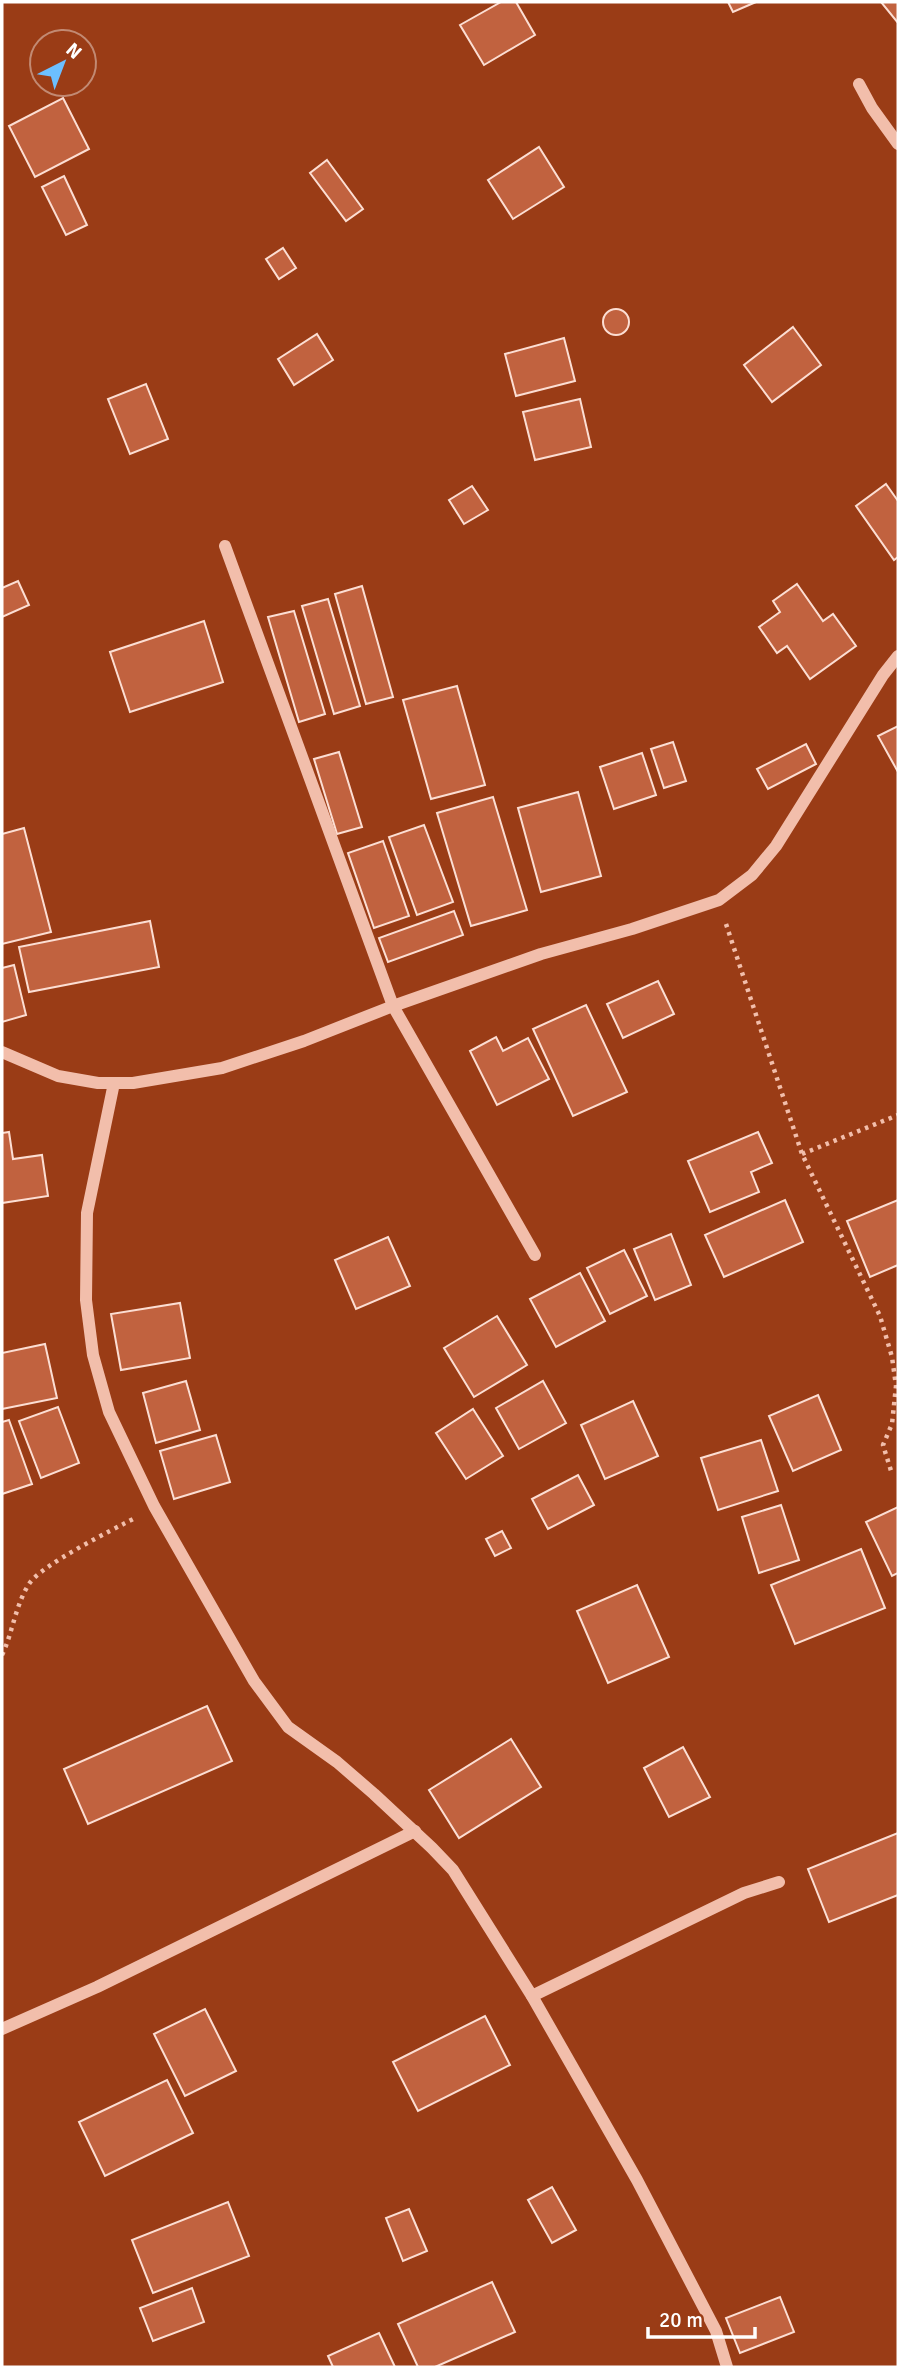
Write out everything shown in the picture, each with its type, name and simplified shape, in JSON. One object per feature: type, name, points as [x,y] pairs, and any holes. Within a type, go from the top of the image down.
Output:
[{"type":"street","points":[[859,84],[872,108],[898,144]]},
{"type":"street","points":[[225,546],[393,1006],[535,1255]]},
{"type":"street","points":[[2,1052],[58,1076],[98,1083],[151,1081],[222,1068],[304,1041],[393,1006],[541,954],[632,929],[719,900],[752,875],[776,846],[883,674],[898,656]]},
{"type":"street","points":[[114,1083],[87,1213],[86,1300],[93,1355],[109,1412],[154,1506],[254,1681],[288,1727],[337,1762],[415,1831],[453,1871],[531,1996],[637,2180],[716,2331],[727,2367]]},
{"type":"street","points":[[2,2029],[97,1987],[415,1831]]},
{"type":"street","points":[[531,1996],[744,1893],[779,1882]]},
{"type":"path","points":[[719,900],[802,1154],[880,1316],[897,1386],[892,1424],[883,1445],[891,1474]]},
{"type":"path","points":[[802,1154],[898,1115]]},
{"type":"path","points":[[2,1655],[20,1601],[30,1581],[55,1562],[154,1506]]},
{"type":"building","points":[[501,2],[516,2],[535,35],[484,65],[460,25]]},
{"type":"building","points":[[728,2],[756,2],[733,12]]},
{"type":"building","points":[[881,2],[898,2],[898,23]]},
{"type":"building","points":[[63,98],[89,149],[35,177],[9,126]]},
{"type":"building","points":[[539,147],[564,187],[513,219],[488,180]]},
{"type":"building","points":[[327,160],[363,209],[346,221],[310,173]]},
{"type":"building","points":[[64,176],[87,225],[66,235],[42,187]]},
{"type":"building","points":[[283,248],[296,268],[279,279],[266,259]]},
{"type":"building","points":[[616,309],[625,313],[629,322],[625,331],[616,335],[607,331],[603,322],[607,313]]},
{"type":"building","points":[[793,327],[821,365],[772,402],[744,365]]},
{"type":"building","points":[[317,334],[333,360],[294,385],[278,359]]},
{"type":"building","points":[[564,338],[575,381],[516,396],[505,354]]},
{"type":"building","points":[[146,384],[168,439],[130,454],[108,399]]},
{"type":"building","points":[[580,399],[591,447],[535,460],[523,412]]},
{"type":"building","points":[[886,484],[898,501],[898,557],[894,560],[856,506]]},
{"type":"building","points":[[472,486],[488,510],[464,524],[449,500]]},
{"type":"building","points":[[18,581],[29,605],[2,617],[2,588]]},
{"type":"building","points":[[797,584],[823,621],[833,614],[856,646],[810,679],[787,646],[777,653],[759,627],[780,612],[773,601]]},
{"type":"building","points":[[362,586],[393,697],[366,704],[335,594]]},
{"type":"building","points":[[328,599],[360,706],[334,714],[302,606]]},
{"type":"building","points":[[294,611],[325,714],[299,722],[268,617]]},
{"type":"building","points":[[204,621],[223,682],[130,712],[110,652]]},
{"type":"building","points":[[457,686],[485,785],[431,799],[403,700]]},
{"type":"building","points":[[898,726],[898,772],[878,736]]},
{"type":"building","points":[[673,742],[686,781],[664,788],[651,749]]},
{"type":"building","points":[[806,744],[816,764],[768,789],[757,769]]},
{"type":"building","points":[[339,752],[362,827],[337,834],[314,759]]},
{"type":"building","points":[[642,753],[656,795],[614,809],[600,767]]},
{"type":"building","points":[[578,792],[601,876],[541,892],[518,808]]},
{"type":"building","points":[[493,797],[527,910],[471,926],[437,813]]},
{"type":"building","points":[[424,825],[453,902],[417,915],[389,837]]},
{"type":"building","points":[[24,828],[51,932],[2,944],[2,834]]},
{"type":"building","points":[[383,841],[409,916],[374,928],[348,853]]},
{"type":"building","points":[[454,911],[463,935],[388,962],[379,938]]},
{"type":"building","points":[[150,921],[159,967],[29,992],[19,947]]},
{"type":"building","points":[[14,965],[26,1015],[2,1022],[2,968]]},
{"type":"building","points":[[658,981],[674,1014],[623,1038],[607,1004]]},
{"type":"building","points":[[586,1005],[627,1092],[573,1116],[533,1029]]},
{"type":"building","points":[[496,1037],[503,1051],[528,1038],[549,1079],[497,1105],[470,1051]]},
{"type":"building","points":[[9,1132],[13,1159],[42,1155],[48,1196],[2,1203],[2,1133]]},
{"type":"building","points":[[758,1132],[772,1163],[751,1172],[759,1192],[710,1212],[688,1161]]},
{"type":"building","points":[[785,1200],[803,1242],[724,1277],[705,1235]]},
{"type":"building","points":[[898,1200],[898,1265],[870,1277],[847,1221]]},
{"type":"building","points":[[671,1234],[691,1285],[655,1300],[634,1249]]},
{"type":"building","points":[[388,1237],[410,1286],[356,1309],[335,1260]]},
{"type":"building","points":[[624,1250],[647,1296],[610,1314],[587,1268]]},
{"type":"building","points":[[580,1273],[605,1321],[556,1347],[530,1299]]},
{"type":"building","points":[[180,1303],[190,1358],[121,1370],[111,1314]]},
{"type":"building","points":[[497,1316],[527,1365],[474,1397],[444,1348]]},
{"type":"building","points":[[45,1344],[57,1398],[2,1409],[2,1353]]},
{"type":"building","points":[[186,1381],[200,1430],[156,1443],[143,1393]]},
{"type":"building","points":[[543,1381],[566,1423],[519,1449],[496,1408]]},
{"type":"building","points":[[818,1395],[841,1450],[793,1471],[769,1416]]},
{"type":"building","points":[[633,1401],[658,1456],[605,1479],[581,1425]]},
{"type":"building","points":[[58,1407],[79,1463],[41,1478],[19,1421]]},
{"type":"building","points":[[473,1409],[503,1456],[466,1479],[436,1433]]},
{"type":"building","points":[[9,1420],[32,1484],[2,1494],[2,1422]]},
{"type":"building","points":[[216,1435],[230,1482],[174,1499],[160,1451]]},
{"type":"building","points":[[761,1440],[778,1491],[718,1510],[701,1458]]},
{"type":"building","points":[[578,1475],[594,1505],[548,1529],[532,1499]]},
{"type":"building","points":[[781,1505],[799,1560],[759,1573],[742,1517]]},
{"type":"building","points":[[898,1507],[898,1573],[892,1576],[866,1522]]},
{"type":"building","points":[[502,1531],[511,1548],[495,1556],[486,1539]]},
{"type":"building","points":[[861,1549],[885,1608],[795,1644],[771,1585]]},
{"type":"building","points":[[637,1585],[669,1657],[608,1683],[577,1611]]},
{"type":"building","points":[[207,1706],[232,1761],[88,1824],[64,1769]]},
{"type":"building","points":[[511,1739],[541,1787],[459,1838],[429,1790]]},
{"type":"building","points":[[683,1747],[710,1797],[669,1817],[644,1768]]},
{"type":"building","points":[[898,1833],[898,1895],[829,1922],[808,1869]]},
{"type":"building","points":[[205,2009],[236,2071],[185,2096],[154,2034]]},
{"type":"building","points":[[485,2016],[510,2065],[418,2111],[393,2062]]},
{"type":"building","points":[[167,2080],[193,2133],[105,2176],[79,2122]]},
{"type":"building","points":[[552,2187],[576,2230],[552,2243],[528,2200]]},
{"type":"building","points":[[228,2202],[249,2256],[153,2293],[132,2240]]},
{"type":"building","points":[[409,2209],[427,2251],[403,2261],[386,2218]]},
{"type":"building","points":[[492,2282],[515,2332],[435,2367],[418,2367],[398,2324]]},
{"type":"building","points":[[192,2288],[204,2322],[153,2341],[140,2308]]},
{"type":"building","points":[[780,2297],[794,2332],[740,2353],[726,2318]]},
{"type":"building","points":[[379,2333],[395,2367],[333,2367],[328,2356]]}]
